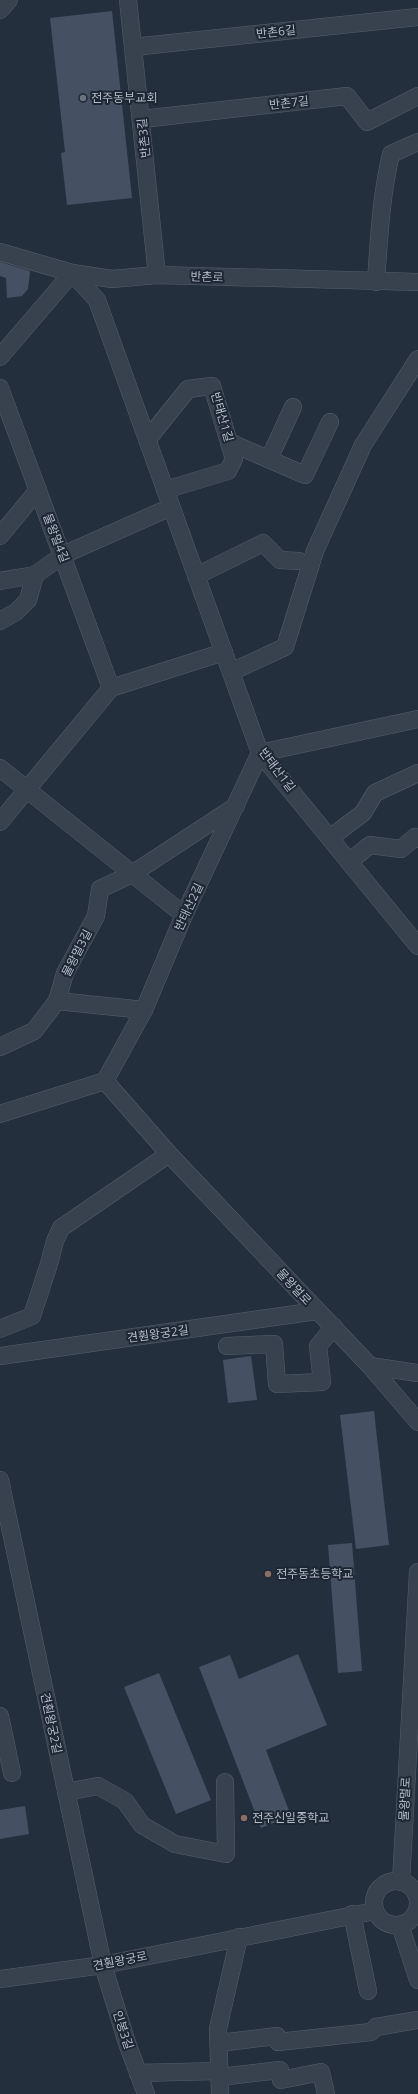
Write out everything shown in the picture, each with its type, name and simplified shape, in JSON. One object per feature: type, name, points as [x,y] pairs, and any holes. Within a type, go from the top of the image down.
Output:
[{"type":"street","points":[[0,10],[9,0]]},
{"type":"street","name":"반촌3길","points":[[128,0],[142,118],[157,276]]},
{"type":"street","name":"반촌6길","points":[[134,47],[418,17]]},
{"type":"street","name":"반촌7길","points":[[142,118],[348,96],[367,122],[418,96]]},
{"type":"street","points":[[376,282],[380,222],[386,175],[391,154],[418,142]]},
{"type":"street","name":"반촌로","points":[[0,252],[72,273],[112,279],[157,276],[418,282]]},
{"type":"street","points":[[0,357],[72,273]]},
{"type":"street","name":"반태산1길","points":[[72,273],[96,300],[260,753],[331,837],[349,862],[418,946]]},
{"type":"street","points":[[231,672],[285,647],[315,551],[363,445],[418,359]]},
{"type":"street","name":"반태산1길","points":[[147,440],[188,389],[212,386],[234,459],[228,471],[165,490]]},
{"type":"street","name":"물왕멀4길","points":[[0,388],[111,688]]},
{"type":"street","points":[[269,459],[292,407]]},
{"type":"street","points":[[229,442],[305,475],[330,422]]},
{"type":"street","points":[[0,536],[38,490]]},
{"type":"street","points":[[0,581],[35,575],[63,555],[171,506]]},
{"type":"street","points":[[196,576],[263,543],[280,560],[299,561]]},
{"type":"street","points":[[0,621],[16,612],[28,600],[35,575]]},
{"type":"street","points":[[0,822],[111,688],[224,652]]},
{"type":"street","points":[[260,753],[418,719]]},
{"type":"street","name":"반태산2길","points":[[105,1080],[144,1010],[184,915],[260,753]]},
{"type":"street","points":[[0,768],[184,915]]},
{"type":"street","points":[[331,837],[363,813],[375,793],[418,773]]},
{"type":"street","name":"물왕멀3길","points":[[0,1047],[34,1031],[57,1001],[65,973],[96,916],[100,889],[132,874],[236,806]]},
{"type":"street","points":[[349,862],[370,845],[401,849],[415,838],[418,839]]},
{"type":"street","points":[[57,1001],[144,1010]]},
{"type":"street","points":[[0,1114],[105,1080]]},
{"type":"street","name":"물왕멀로","points":[[105,1080],[169,1154],[317,1311],[334,1327],[418,1422]]},
{"type":"street","points":[[0,1329],[32,1316],[55,1241],[61,1228],[169,1154]]},
{"type":"street","name":"견훤왕궁2길","points":[[0,1356],[317,1311]]},
{"type":"street","points":[[227,1346],[274,1344],[276,1384],[322,1382],[318,1346],[334,1327]]},
{"type":"street","points":[[370,1366],[418,1373]]},
{"type":"street","name":"견훤왕궁2길","points":[[0,1480],[103,1965]]},
{"type":"street","name":"물왕멀로","points":[[414,1895],[415,1663],[418,1572]]},
{"type":"street","points":[[0,1716],[12,1773]]},
{"type":"street","points":[[66,1792],[98,1786],[125,1801],[142,1825],[175,1844],[226,1854],[225,1782]]},
{"type":"street","points":[[386,1883],[414,1895],[415,1914],[411,1919],[400,1925],[386,1923],[379,1918],[375,1911],[375,1895],[386,1883]]},
{"type":"street","name":"견훤왕궁로","points":[[0,1979],[103,1965],[352,1914],[375,1911]]},
{"type":"street","points":[[352,1914],[368,1991]]},
{"type":"street","points":[[400,1925],[418,1980]]},
{"type":"street","points":[[220,2081],[218,2029],[239,1937]]},
{"type":"street","name":"인봉3길","points":[[103,1965],[146,2094]]},
{"type":"street","points":[[219,2043],[277,2036],[278,2042],[371,2032],[376,2027],[418,2020]]},
{"type":"street","points":[[138,2073],[220,2081],[280,2070],[281,2080],[321,2072],[326,2094]]},
{"type":"building","points":[[112,11],[132,198],[67,205],[61,153],[65,152],[50,18]]},
{"type":"building","points":[[0,262],[30,271],[28,289],[22,296],[7,298],[6,278],[0,276]]},
{"type":"building","points":[[251,1356],[257,1400],[228,1403],[223,1360]]},
{"type":"building","points":[[374,1411],[389,1545],[356,1549],[340,1415]]},
{"type":"building","points":[[352,1543],[362,1671],[338,1673],[328,1545]]},
{"type":"building","points":[[298,1654],[327,1725],[266,1750],[291,1816],[261,1828],[199,1667],[230,1655],[239,1679]]},
{"type":"building","points":[[159,1673],[211,1800],[176,1814],[124,1687]]},
{"type":"building","points":[[25,1806],[29,1834],[0,1839],[0,1810]]},
{"type":"place","name":"전주동부교회","points":[[83,98]]},
{"type":"place","name":"전주동초등학교","points":[[268,1574]]},
{"type":"place","name":"전주신일중학교","points":[[244,1818]]}]
